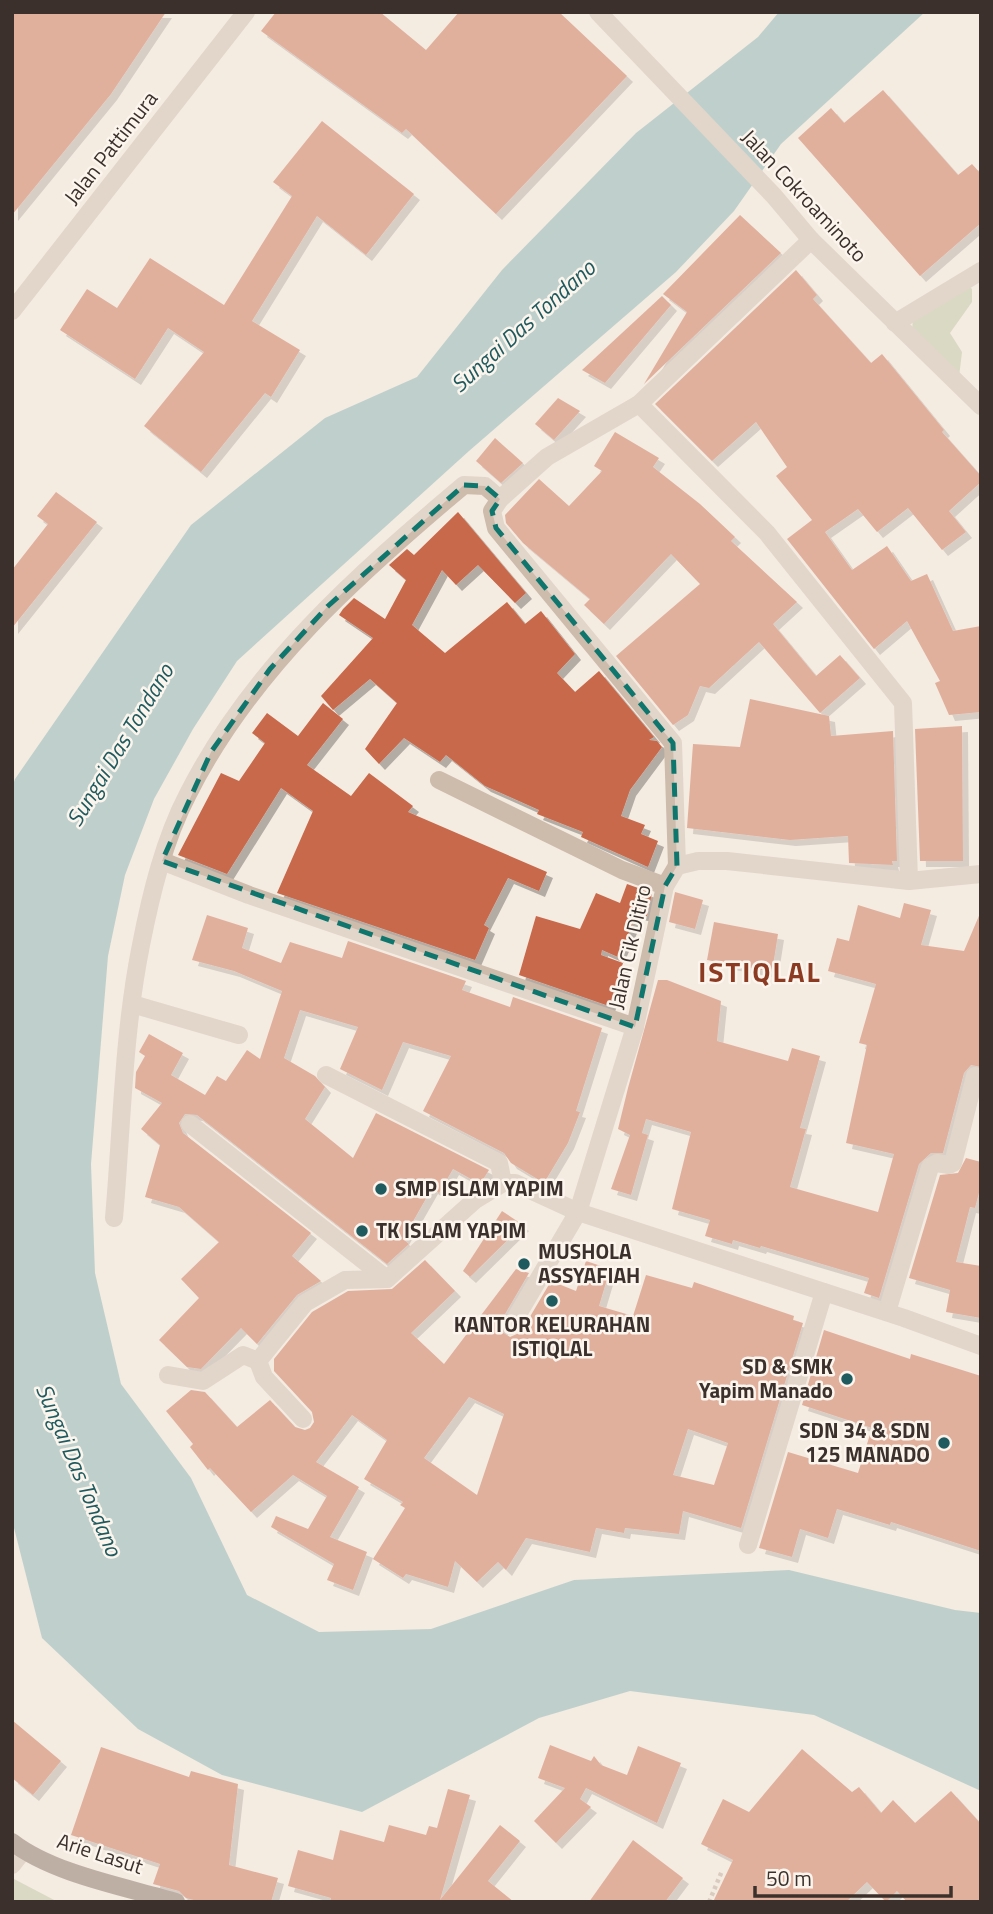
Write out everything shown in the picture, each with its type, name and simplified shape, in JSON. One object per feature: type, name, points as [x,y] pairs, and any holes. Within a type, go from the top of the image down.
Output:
[{"type":"main road","name":"Arie Lasut","points":[[16,1852],[176,1902]]},
{"type":"street","name":"Jalan Pattimura","points":[[12,311],[246,12]]},
{"type":"street","name":"Jalan Cokroaminoto","points":[[598,12],[644,57],[774,196],[811,240],[981,406]]},
{"type":"street","points":[[677,866],[673,743],[496,528],[492,512],[500,499],[547,457],[639,404],[811,240]]},
{"type":"street","points":[[895,323],[981,271]]},
{"type":"street","points":[[639,404],[767,533],[903,703],[909,881]]},
{"type":"street","points":[[114,1218],[132,1004],[140,946],[162,861],[187,796],[234,715],[270,668],[320,615],[464,485],[485,486],[500,499]]},
{"type":"street","points":[[439,780],[622,870],[665,886]]},
{"type":"street","points":[[162,861],[249,895],[635,1027]]},
{"type":"street","name":"Jalan Cik Ditiro","points":[[511,1326],[578,1212],[635,1027],[665,886],[677,866],[698,861],[727,861],[909,881],[981,874]]},
{"type":"street","points":[[132,1004],[239,1035]]},
{"type":"street","points":[[326,1075],[499,1163],[503,1183]]},
{"type":"street","points":[[887,1312],[930,1167],[937,1163],[953,1163],[975,1076]]},
{"type":"street","points":[[190,1124],[387,1279]]},
{"type":"street","points":[[258,1361],[305,1303],[345,1280],[387,1279],[475,1200],[503,1183],[527,1187],[578,1212],[887,1312],[981,1346]]},
{"type":"street","points":[[748,1545],[824,1292]]},
{"type":"street","points":[[168,1375],[203,1381],[243,1355],[258,1361],[264,1377],[303,1419]]},
{"type":"path","points":[[709,1902],[723,1871]]},
{"type":"highlighted area","points":[[464,485],[485,486],[500,499],[492,511],[496,528],[673,743],[677,866],[665,886],[635,1027],[162,861],[211,752],[270,669],[328,606]]},
{"type":"green space","points":[[963,281],[972,289],[972,302],[950,333],[962,352],[959,377],[912,331],[913,318]]},
{"type":"green space","points":[[12,1878],[14,1879],[58,1902],[12,1902]]},
{"type":"water","name":"Sungai Das Tondano","points":[[779,12],[925,12],[781,144],[734,211],[676,272],[469,451],[237,661],[193,729],[154,799],[125,875],[108,956],[91,1164],[95,1273],[121,1384],[191,1478],[247,1595],[319,1632],[431,1629],[574,1580],[789,1570],[955,1610],[981,1613],[981,1791],[814,1715],[630,1691],[539,1718],[362,1812],[222,1775],[138,1729],[42,1638],[12,1520],[12,788],[15,779],[191,525],[325,418],[417,377],[502,270],[636,133],[758,37]]},
{"type":"building","points":[[12,12],[166,12],[111,94],[12,215]]},
{"type":"building","points":[[276,12],[380,12],[426,50],[459,12],[559,12],[627,76],[496,214],[406,129],[402,133],[261,31]]},
{"type":"building","points":[[883,90],[958,175],[972,164],[981,174],[981,223],[920,276],[798,138],[831,108],[844,123]]},
{"type":"building","points":[[322,121],[414,194],[366,255],[317,216],[252,321],[300,350],[271,397],[265,393],[201,472],[144,426],[204,352],[168,328],[135,379],[60,330],[87,289],[117,308],[150,258],[224,305],[292,196],[273,182]]},
{"type":"building","points":[[740,215],[781,253],[644,384],[687,312],[663,294]]},
{"type":"building","points":[[796,270],[817,295],[813,299],[871,363],[882,354],[944,430],[942,432],[981,476],[981,482],[949,511],[966,532],[942,550],[908,508],[877,532],[858,509],[825,532],[852,570],[887,546],[911,581],[927,574],[953,631],[981,626],[981,712],[949,715],[935,683],[940,681],[907,621],[874,649],[787,539],[812,520],[776,476],[787,467],[756,422],[712,461],[655,404]]},
{"type":"building","points":[[662,296],[671,305],[605,383],[582,370]]},
{"type":"building","points":[[558,398],[580,411],[554,440],[535,424]]},
{"type":"building","points":[[615,432],[659,458],[653,467],[700,504],[735,537],[731,541],[797,602],[773,624],[816,676],[840,655],[860,678],[820,713],[759,642],[709,688],[700,686],[688,715],[673,725],[616,656],[700,584],[671,554],[604,624],[584,605],[590,599],[523,543],[506,523],[505,515],[539,479],[569,506],[602,471],[594,466]]},
{"type":"building","points":[[495,438],[523,463],[501,483],[476,461]]},
{"type":"building","points":[[56,492],[97,522],[12,628],[12,570],[48,524],[37,516]]},
{"type":"building","points":[[458,512],[526,593],[515,603],[478,565],[456,585],[442,570],[412,625],[445,653],[507,602],[525,624],[541,611],[575,654],[557,673],[575,692],[599,671],[654,737],[649,740],[657,741],[662,747],[630,790],[621,816],[645,825],[641,834],[658,841],[648,867],[581,837],[583,832],[537,814],[539,810],[485,786],[446,755],[440,762],[404,738],[379,764],[365,749],[397,703],[370,679],[333,710],[321,696],[373,638],[339,615],[343,609],[354,598],[385,619],[406,580],[389,565],[407,549],[414,555]]},
{"type":"building","points":[[750,699],[829,716],[831,736],[893,731],[897,861],[892,861],[893,865],[849,863],[848,836],[790,840],[687,828],[693,744],[740,747]]},
{"type":"building","points":[[323,703],[343,719],[307,765],[351,796],[369,773],[413,806],[408,812],[547,872],[539,891],[508,878],[484,925],[489,928],[475,960],[277,893],[313,811],[281,788],[227,874],[178,855],[221,773],[239,781],[265,743],[252,733],[267,713],[298,736]]},
{"type":"building","points":[[962,726],[963,861],[920,861],[915,729]]},
{"type":"building","points":[[627,884],[652,893],[647,916],[637,914],[618,957],[602,950],[601,955],[623,963],[609,1006],[519,975],[536,916],[580,929],[596,893],[620,903]]},
{"type":"building","points":[[675,892],[703,900],[695,929],[669,922]]},
{"type":"building","points":[[904,903],[931,910],[921,945],[964,951],[981,911],[981,1067],[971,1065],[964,1073],[943,1153],[931,1153],[919,1164],[879,1298],[864,1293],[869,1278],[761,1246],[760,1248],[733,1240],[732,1244],[705,1236],[710,1220],[672,1209],[691,1132],[646,1119],[642,1133],[648,1135],[631,1195],[611,1189],[630,1135],[618,1129],[628,1088],[658,980],[667,980],[721,1001],[717,1041],[788,1061],[792,1048],[820,1056],[800,1128],[806,1129],[790,1187],[878,1212],[894,1154],[846,1143],[867,1045],[859,1043],[876,984],[828,971],[837,938],[849,941],[858,905],[900,918]]},
{"type":"building","points":[[207,915],[248,928],[242,948],[281,963],[290,942],[342,958],[348,941],[466,981],[462,990],[510,1007],[513,997],[602,1028],[576,1111],[580,1112],[568,1143],[544,1183],[511,1163],[504,1153],[423,1111],[451,1056],[403,1042],[382,1090],[340,1069],[358,1027],[300,1010],[284,1058],[315,1076],[325,1087],[305,1119],[353,1158],[376,1113],[489,1170],[480,1184],[453,1169],[439,1193],[432,1188],[403,1239],[409,1244],[387,1264],[197,1115],[185,1114],[179,1123],[183,1133],[311,1233],[292,1256],[321,1281],[297,1295],[257,1344],[241,1328],[201,1369],[187,1367],[159,1340],[199,1298],[181,1279],[219,1242],[179,1207],[145,1197],[160,1145],[141,1129],[162,1103],[135,1088],[136,1072],[145,1056],[139,1052],[149,1034],[183,1053],[171,1075],[205,1095],[217,1076],[226,1081],[247,1050],[260,1059],[282,991],[234,971],[192,960]]},
{"type":"building","points":[[714,922],[778,934],[772,972],[707,960]]},
{"type":"building","points":[[966,1158],[981,1162],[981,1185],[975,1208],[970,1207],[956,1262],[981,1266],[981,1318],[946,1312],[950,1290],[909,1278],[940,1175],[958,1173]]},
{"type":"building","points":[[502,1211],[523,1225],[470,1277],[463,1271]]},
{"type":"building","points":[[425,1260],[455,1291],[411,1333],[444,1364],[516,1269],[529,1273],[501,1321],[502,1332],[510,1337],[521,1332],[551,1281],[576,1291],[586,1261],[610,1269],[599,1306],[633,1316],[646,1275],[692,1288],[694,1282],[794,1316],[793,1320],[803,1323],[741,1528],[683,1511],[679,1534],[625,1528],[624,1533],[596,1528],[590,1552],[526,1538],[506,1570],[498,1562],[477,1582],[455,1561],[448,1587],[406,1574],[403,1578],[373,1559],[405,1508],[400,1505],[403,1502],[364,1479],[387,1440],[352,1415],[316,1462],[359,1487],[330,1537],[367,1552],[353,1590],[327,1580],[334,1564],[271,1527],[276,1516],[308,1529],[327,1496],[293,1475],[251,1512],[210,1468],[208,1470],[190,1447],[193,1444],[166,1411],[191,1390],[205,1392],[237,1427],[270,1400],[295,1427],[305,1430],[310,1428],[314,1422],[312,1412],[274,1371],[274,1359],[312,1312],[348,1291],[392,1289]],"holes":[[[469,1397],[504,1414],[477,1495],[424,1458]],[[688,1429],[728,1443],[714,1485],[673,1475]]]},
{"type":"building","points":[[824,1330],[910,1359],[911,1354],[981,1376],[981,1551],[891,1522],[890,1525],[837,1509],[828,1538],[800,1529],[792,1557],[759,1548],[788,1452],[858,1473],[872,1428],[802,1405]]},
{"type":"building","points":[[12,1720],[61,1761],[33,1795],[12,1778]]},
{"type":"building","points":[[550,1745],[591,1761],[594,1756],[601,1765],[627,1775],[638,1746],[681,1763],[657,1823],[586,1788],[580,1799],[591,1807],[556,1843],[534,1821],[565,1788],[538,1778]]},
{"type":"building","points":[[101,1747],[189,1777],[191,1771],[238,1784],[229,1865],[278,1878],[271,1902],[201,1902],[186,1898],[179,1891],[153,1884],[160,1864],[71,1835]]},
{"type":"building","points":[[802,1749],[852,1792],[859,1787],[881,1813],[893,1800],[915,1823],[951,1791],[981,1824],[981,1902],[907,1902],[897,1891],[886,1902],[867,1882],[846,1902],[713,1902],[733,1860],[701,1844],[723,1799],[749,1812]]},
{"type":"building","points":[[448,1789],[470,1795],[440,1900],[500,1825],[520,1841],[488,1881],[514,1902],[330,1902],[331,1898],[288,1886],[298,1850],[333,1860],[340,1830],[384,1842],[389,1825],[426,1835],[429,1826],[437,1828]]},
{"type":"building","points":[[633,1840],[683,1878],[665,1902],[589,1902]]},
{"type":"place","name":"SMP ISLAM YAPIM","points":[[381,1189]]},
{"type":"place","name":"TK ISLAM YAPIM","points":[[362,1231]]},
{"type":"place","name":"MUSHOLA ASSYAFIAH","points":[[524,1264]]},
{"type":"place","name":"KANTOR KELURAHAN ISTIQLAL","points":[[552,1301]]},
{"type":"place","name":"SD & SMK Yapim Manado","points":[[847,1379]]},
{"type":"place","name":"SDN 34 & SDN 125 MANADO","points":[[944,1443]]},
{"type":"district","name":"ISTIQLAL","points":[[760,972]]}]
